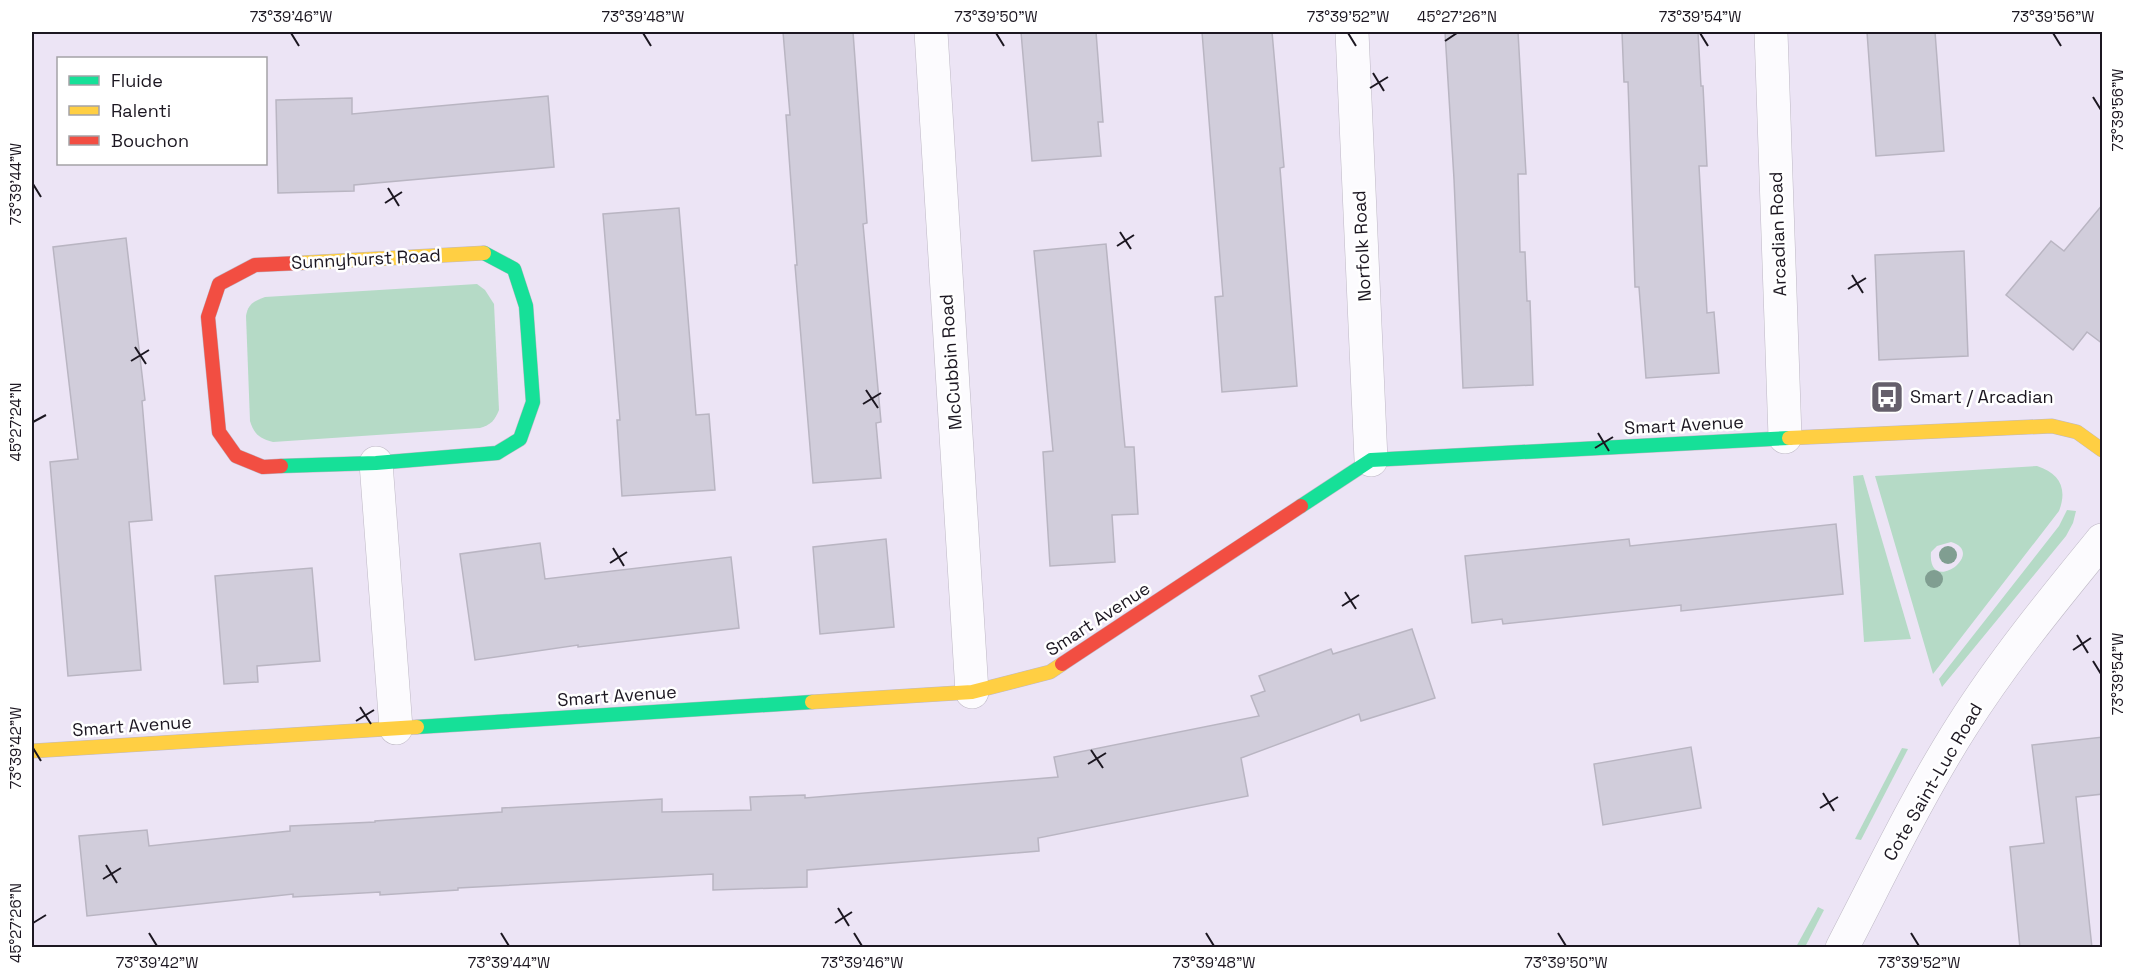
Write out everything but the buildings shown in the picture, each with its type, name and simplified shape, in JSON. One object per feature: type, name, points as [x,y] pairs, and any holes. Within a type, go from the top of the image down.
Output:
[{"type":"street","name":"McCubbin Road","points":[[931,32],[972,692]]},
{"type":"street","name":"Norfolk Road","points":[[1352,32],[1371,460]]},
{"type":"street","name":"Arcadian Road","points":[[1772,32],[1785,437]]},
{"type":"street","name":"Sunnyhurst Road","points":[[484,253],[514,269],[526,306],[533,402],[520,439],[496,453],[376,463],[263,467],[236,456],[219,432],[208,317],[219,284],[255,265],[484,253]]},
{"type":"street","name":"Smart Avenue","points":[[32,751],[972,692],[1050,672],[1371,460],[1785,437],[2060,426],[2074,430],[2103,450]]},
{"type":"street","points":[[376,463],[396,728]]},
{"type":"street","name":"Cote Saint-Luc Road","points":[[1842,948],[1939,764],[1963,724],[2006,663],[2103,540]]},
{"type":"green space","points":[[477,284],[485,290],[494,304],[499,410],[490,424],[480,428],[273,442],[261,437],[253,429],[250,421],[246,316],[248,309],[255,302],[265,297]]},
{"type":"green space","points":[[2037,466],[2056,477],[2062,488],[2062,503],[2059,511],[1933,674],[1875,476]],"holes":[[[1951,542],[1961,547],[1963,555],[1960,562],[1953,568],[1945,572],[1938,571],[1932,565],[1931,552],[1937,546]]]},
{"type":"green space","points":[[1863,475],[1911,639],[1864,642],[1853,476]]},
{"type":"green space","points":[[2067,510],[2076,511],[2066,536],[1942,687],[1939,679],[2059,526]]},
{"type":"green space","points":[[1902,748],[1908,749],[1861,840],[1855,839]]},
{"type":"green space","points":[[1818,907],[1824,910],[1805,947],[1796,947]]},
{"type":"traffic: fast","points":[[281,466],[376,463],[497,453],[520,439],[533,402],[526,306],[514,269],[484,253]]},
{"type":"traffic: fast","points":[[1301,506],[1371,460],[1789,438]]},
{"type":"traffic: fast","points":[[417,727],[812,702]]},
{"type":"traffic: slow","points":[[300,263],[484,253]]},
{"type":"traffic: slow","points":[[1789,438],[2052,426],[2077,432],[2102,450]]},
{"type":"traffic: slow","points":[[812,702],[972,692],[1050,672],[1062,664]]},
{"type":"traffic: slow","points":[[32,751],[417,727]]},
{"type":"traffic: jam","points":[[281,466],[263,467],[236,456],[219,432],[208,317],[219,284],[255,265],[300,263]]},
{"type":"traffic: jam","points":[[1062,664],[1301,506]]},
{"type":"place","name":"Smart / Arcadian","points":[[1887,397]]}]
